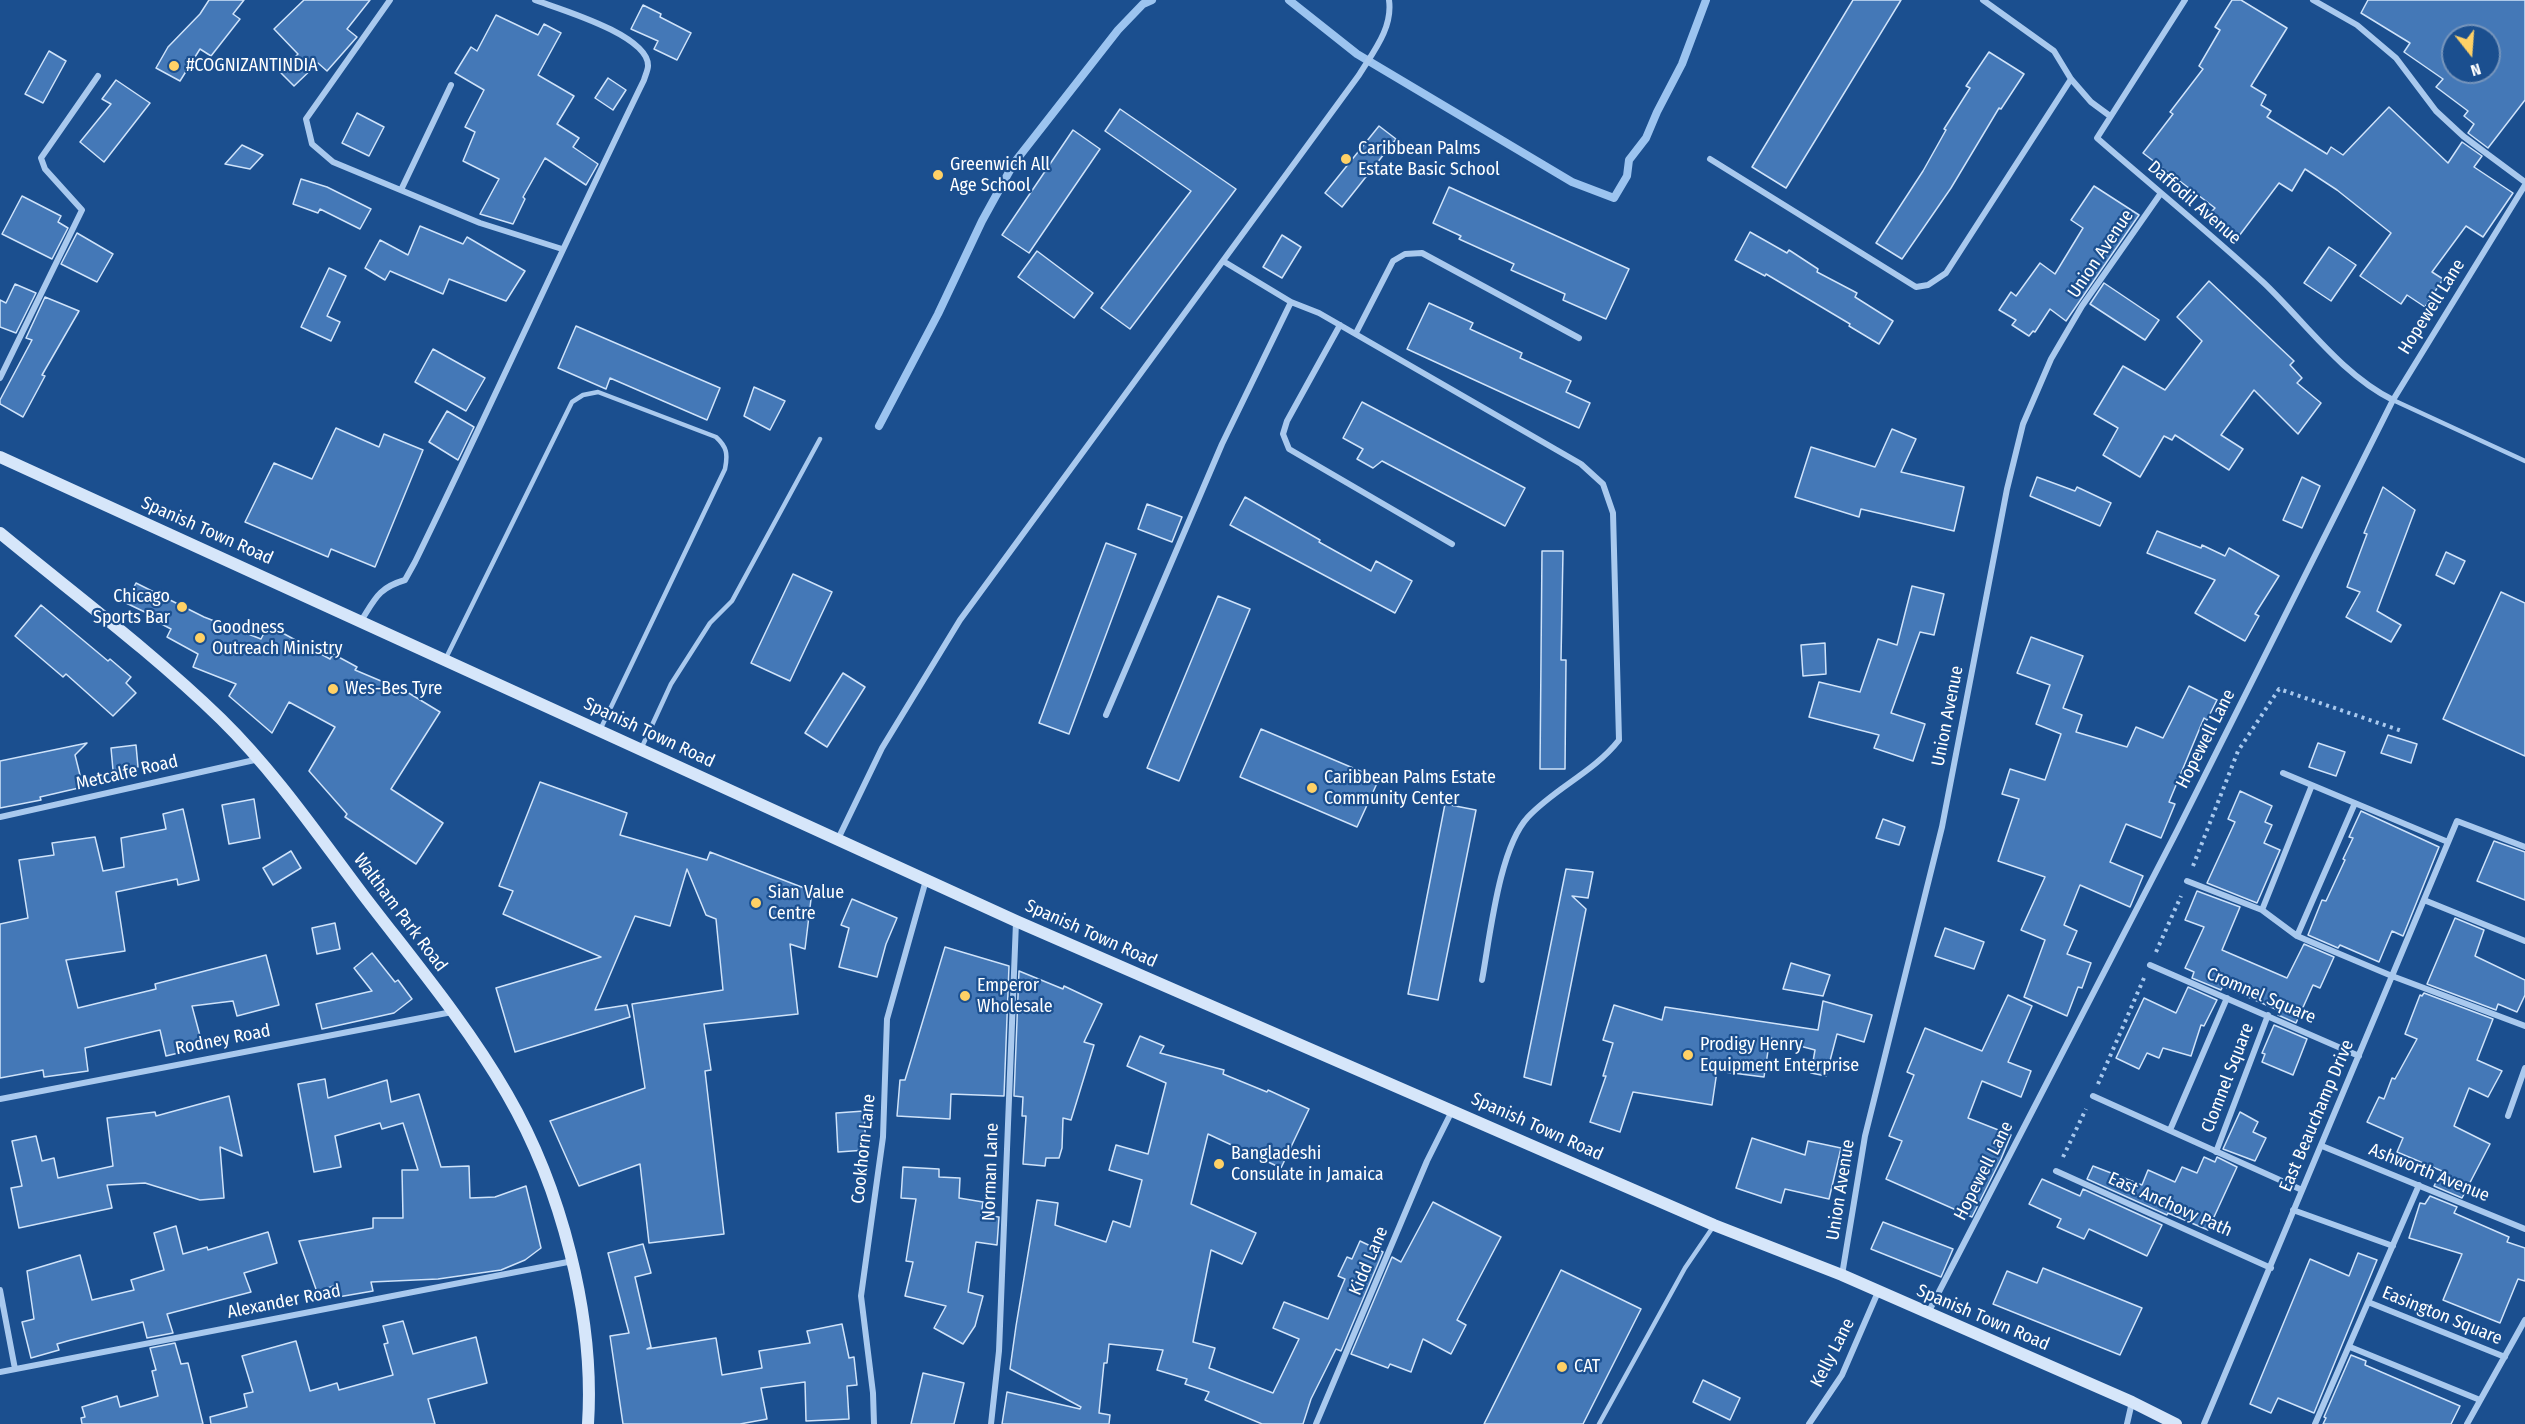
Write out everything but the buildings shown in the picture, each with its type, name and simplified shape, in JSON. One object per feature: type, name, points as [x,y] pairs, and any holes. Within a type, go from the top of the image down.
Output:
[{"type":"main road","name":"Spanish Town Road","points":[[0,457],[1016,921],[1714,1225],[1842,1275],[2132,1402],[2176,1424]]},
{"type":"main road","name":"Waltham Park Road","points":[[0,533],[177,679],[260,759],[452,1011],[506,1093],[526,1130],[549,1184],[573,1261],[586,1347],[588,1424]]},
{"type":"street","points":[[390,0],[306,119],[312,144],[333,162],[480,223],[562,249]]},
{"type":"street","points":[[362,621],[379,592],[405,580],[410,571],[644,80],[648,66],[645,56],[633,41],[582,17],[535,0]]},
{"type":"street","points":[[838,840],[882,748],[960,620],[1359,75],[1381,40],[1391,12],[1389,0]]},
{"type":"street","points":[[1983,0],[2054,51],[2071,79],[2091,102],[2110,116]]},
{"type":"street","name":"Daffodil Avenue","points":[[2185,0],[2097,138],[2264,283],[2373,390],[2392,400]]},
{"type":"street","points":[[2313,0],[2357,26],[2381,45],[2396,58],[2436,111],[2463,136],[2525,183]]},
{"type":"street","points":[[0,378],[82,210],[45,169],[41,158],[98,76]]},
{"type":"street","points":[[1710,159],[1916,287],[1928,285],[1946,273],[2071,79]]},
{"type":"street","points":[[400,190],[451,85]]},
{"type":"street","name":"Hopewell Lane","points":[[1927,1314],[2177,831],[2392,400],[2525,183]]},
{"type":"street","name":"Union Avenue","points":[[1842,1275],[1865,1136],[1942,827],[2007,489],[2023,424],[2051,359],[2082,306],[2161,193]]},
{"type":"street","points":[[1356,333],[1393,261],[1405,254],[1422,253],[1579,338]]},
{"type":"street","points":[[1223,261],[1291,302],[1319,313],[1356,333],[1581,464],[1603,484],[1613,513],[1619,740],[1606,757],[1528,817],[1514,835],[1504,863],[1482,980]]},
{"type":"street","points":[[1106,715],[1222,444],[1291,302]]},
{"type":"street","points":[[1340,325],[1287,421],[1283,434],[1289,449],[1452,544]]},
{"type":"street","name":"Metcalfe Road","points":[[0,817],[260,759]]},
{"type":"street","points":[[2283,773],[2448,843]]},
{"type":"street","points":[[2262,910],[2312,785]]},
{"type":"street","points":[[2297,936],[2355,803]]},
{"type":"street","name":"East Beauchamp Drive","points":[[2204,1424],[2457,821],[2525,847]]},
{"type":"street","name":"Cookhorn Lane","points":[[874,1424],[873,1393],[861,1296],[883,1137],[887,1019],[926,880]]},
{"type":"street","points":[[2187,881],[2262,910],[2297,936],[2392,976],[2525,1026]]},
{"type":"street","points":[[2424,900],[2525,940]]},
{"type":"street","name":"Norman Lane","points":[[991,1424],[999,1351],[1016,921]]},
{"type":"street","name":"Cromnel Square","points":[[2150,965],[2359,1056]]},
{"type":"street","name":"Clomnel Square","points":[[2170,1130],[2228,998]]},
{"type":"street","name":"Rodney Road","points":[[0,1099],[452,1011]]},
{"type":"street","name":"Clomnel Square","points":[[2216,1152],[2268,1015]]},
{"type":"street","points":[[2508,1116],[2525,1068]]},
{"type":"street","name":"Clomnel Square","points":[[2093,1096],[2302,1190]]},
{"type":"street","name":"Kidd Lane","points":[[1316,1424],[1427,1161],[1453,1110]]},
{"type":"street","name":"Ashworth Avenue","points":[[2322,1146],[2525,1228]]},
{"type":"street","name":"East Anchovy Path","points":[[2056,1171],[2271,1268]]},
{"type":"street","name":"Easington Square","points":[[2315,1424],[2419,1185]]},
{"type":"street","points":[[2293,1210],[2393,1246]]},
{"type":"street","name":"Alexander Road","points":[[0,1372],[573,1261]]},
{"type":"street","points":[[0,1290],[15,1369]]},
{"type":"street","name":"Kelly Lane","points":[[1809,1424],[1842,1375],[1878,1292]]},
{"type":"street","name":"Easington Square","points":[[2368,1302],[2505,1358]]},
{"type":"street","name":"Easington Square","points":[[2467,1424],[2525,1320]]},
{"type":"street","points":[[2350,1347],[2480,1400]]},
{"type":"street","points":[[2127,1424],[2132,1402]]},
{"type":"lane","points":[[445,660],[572,402],[583,395],[598,392],[716,436],[725,445],[728,457],[725,469],[600,730]]},
{"type":"lane","points":[[2392,400],[2525,462]]},
{"type":"lane","points":[[641,749],[671,684],[710,623],[732,601],[820,439]]},
{"type":"lane","points":[[1599,1424],[1685,1268],[1714,1225]]},
{"type":"waterway","points":[[879,426],[938,314],[982,221],[1014,163],[1118,30],[1143,4],[1152,0]]},
{"type":"waterway","points":[[1289,0],[1357,54],[1572,182],[1614,198],[1627,176],[1629,160],[1646,138],[1682,64],[1706,0]]},
{"type":"place","name":"#COGNIZANTINDIA","points":[[174,66]]},
{"type":"place","name":"Caribbean Palms Estate Basic School","points":[[1346,159]]},
{"type":"place","name":"Greenwich All Age School","points":[[938,175]]},
{"type":"place","name":"Chicago Sports Bar","points":[[182,607]]},
{"type":"place","name":"Goodness Outreach Ministry","points":[[200,638]]},
{"type":"place","name":"Wes-Bes Tyre","points":[[333,689]]},
{"type":"place","name":"Caribbean Palms Estate Community Center","points":[[1312,788]]},
{"type":"place","name":"Sian Value Centre","points":[[756,903]]},
{"type":"place","name":"Emperor Wholesale","points":[[965,996]]},
{"type":"place","name":"Prodigy Henry Equipment Enterprise","points":[[1688,1055]]},
{"type":"place","name":"Bangladeshi Consulate in Jamaica","points":[[1219,1164]]},
{"type":"place","name":"CAT","points":[[1562,1367]]}]
